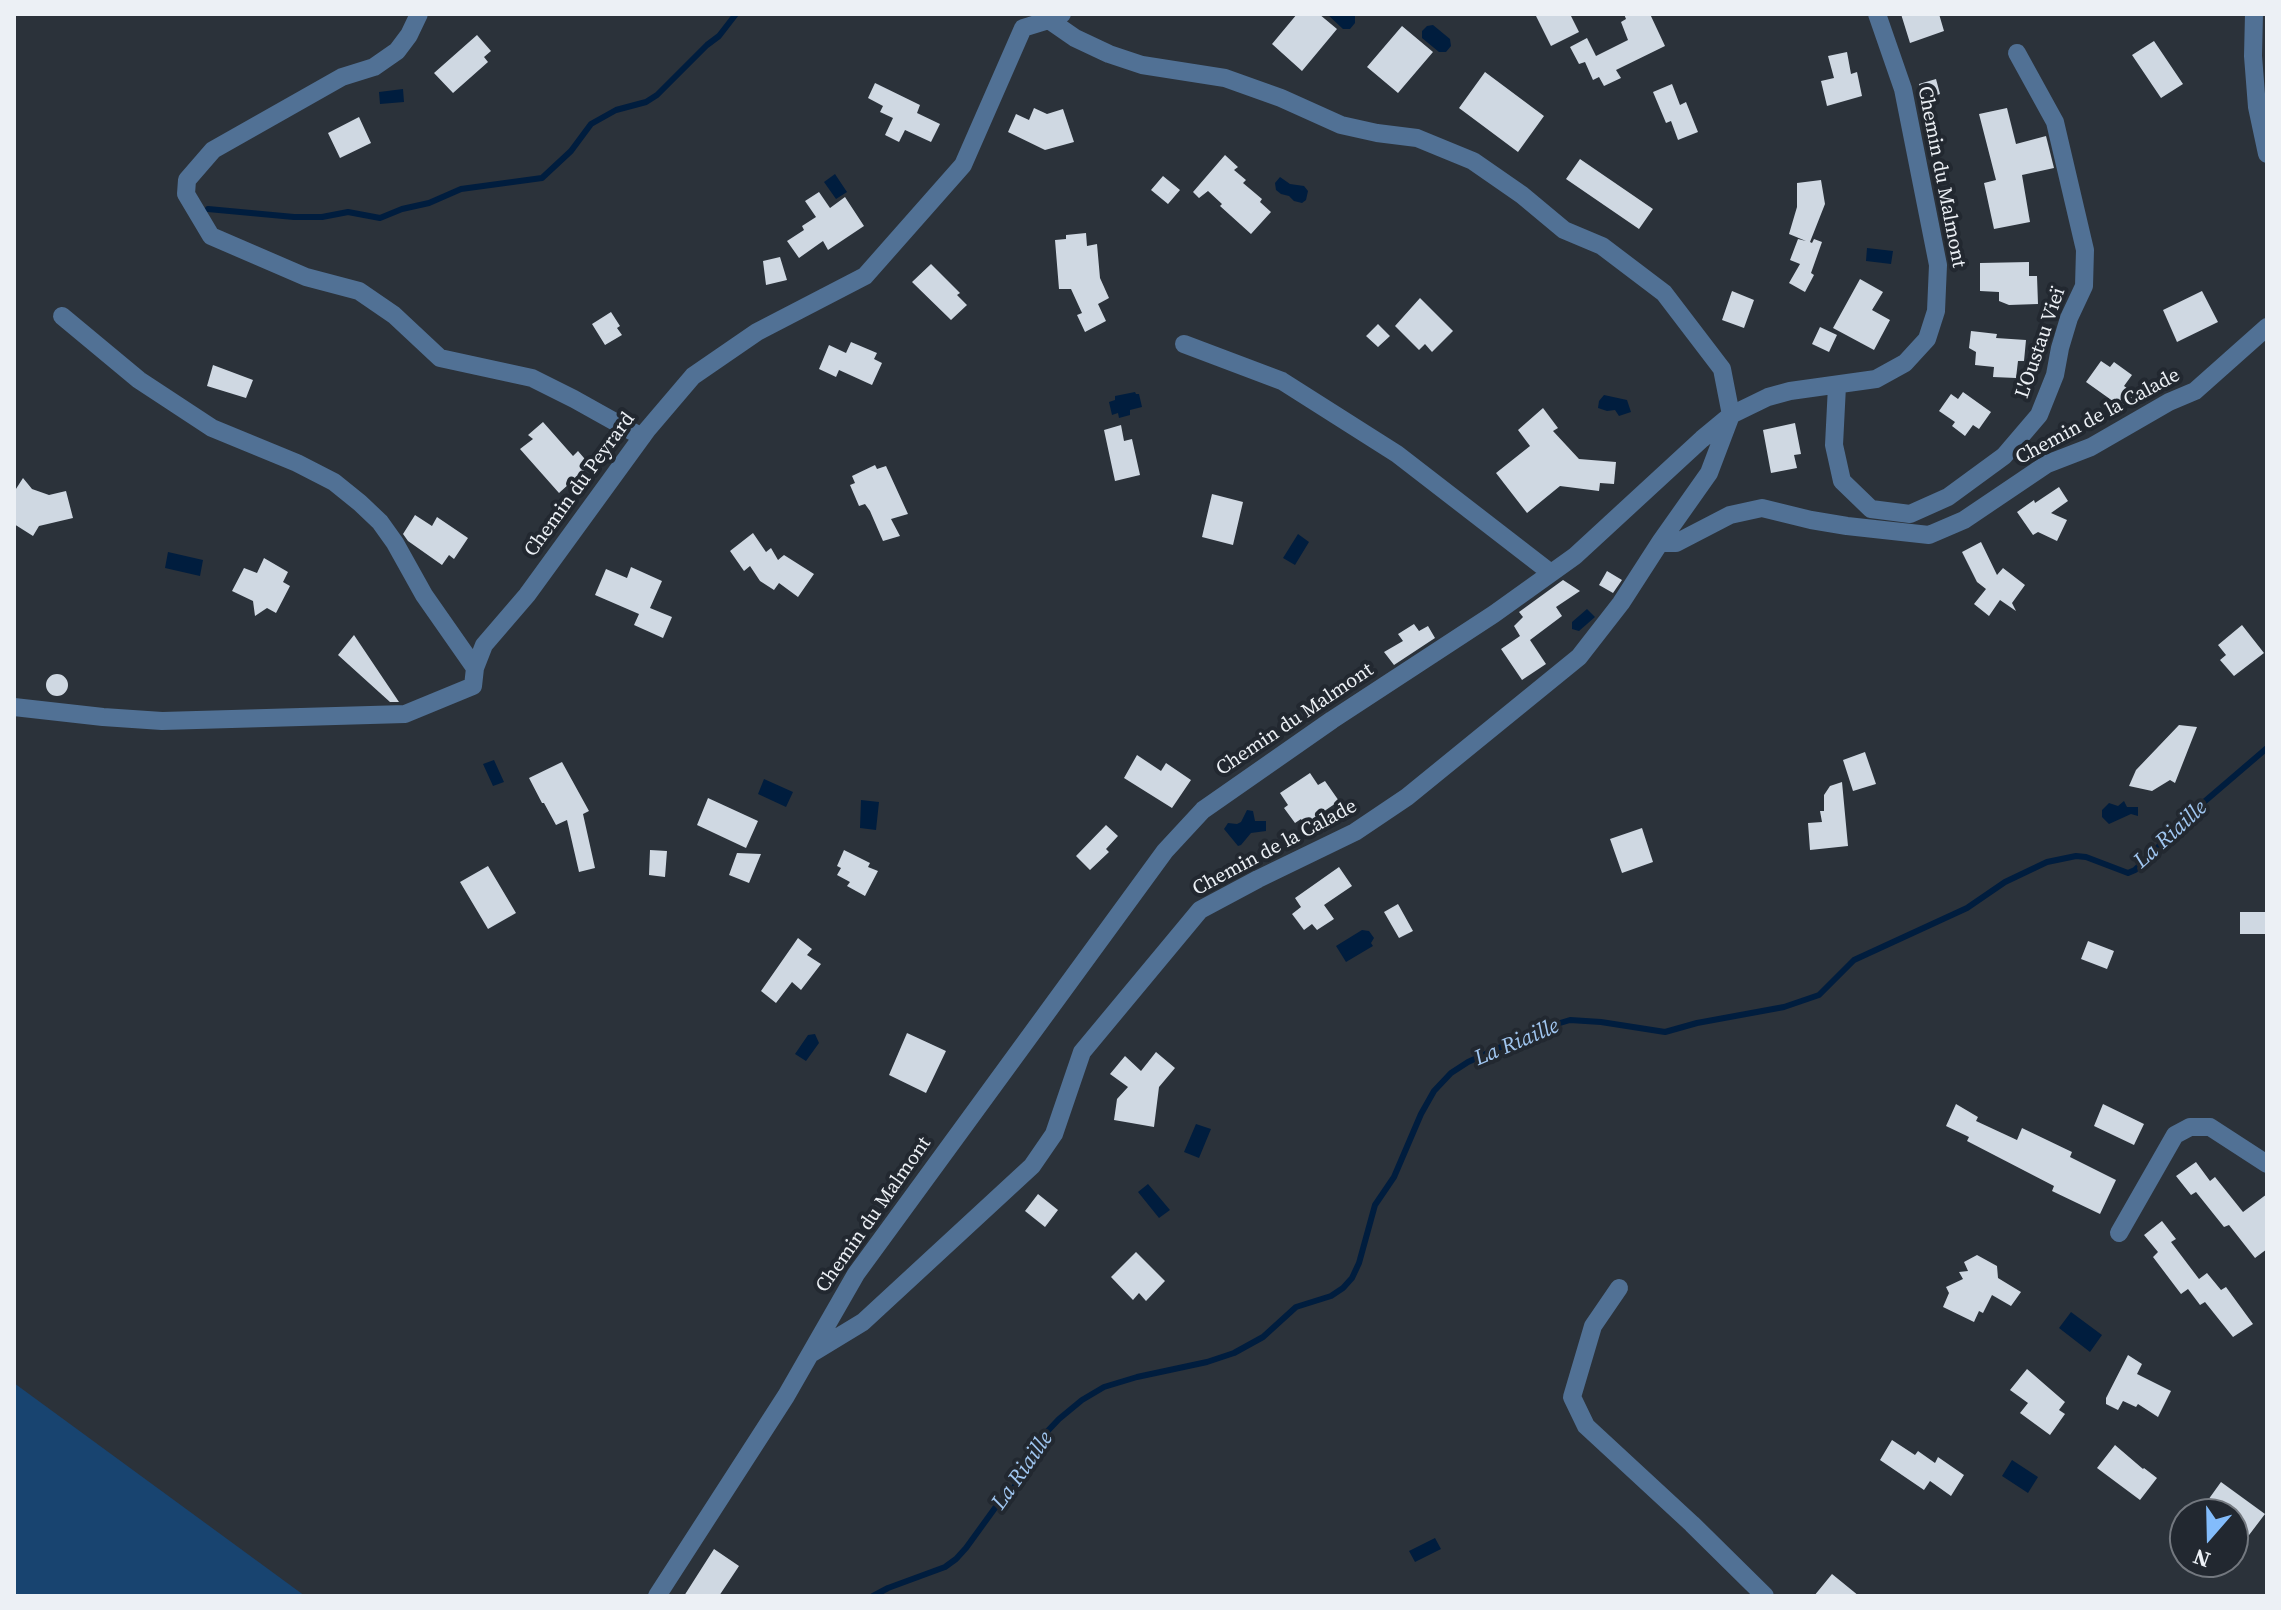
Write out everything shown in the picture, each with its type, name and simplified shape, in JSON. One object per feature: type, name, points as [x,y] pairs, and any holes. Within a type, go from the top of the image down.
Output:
[{"type":"street","points":[[419,14],[397,51],[374,67],[342,77],[213,150],[187,180],[186,194],[192,206],[211,236],[306,277],[359,291],[422,339],[440,358],[532,378],[642,437]]},
{"type":"street","name":"Chemin du Malmont","points":[[657,1596],[786,1396],[856,1274],[1165,851],[1203,810],[1575,556],[1731,415],[1768,397],[1790,391],[1876,379],[1905,363],[1927,339],[1937,299],[1938,265],[1903,89],[1877,14]]},
{"type":"street","points":[[2254,14],[2257,107],[2267,154]]},
{"type":"street","points":[[1056,17],[1086,43],[1142,65],[1225,78],[1281,98],[1341,125],[1417,138],[1473,161],[1522,195],[1564,230],[1602,246],[1664,293],[1722,369],[1731,415]]},
{"type":"street","name":"Chemin du Peyrard","points":[[14,707],[162,721],[405,714],[473,686],[475,668],[484,645],[527,595],[642,437],[693,376],[757,332],[865,276],[963,165],[1023,28],[1056,17]]},
{"type":"street","name":"L'Oustau Vieï","points":[[1837,386],[1834,445],[1842,481],[1871,509],[1910,514],[1948,497],[2004,456],[2039,415],[2055,375],[2069,318],[2084,286],[2085,250],[2055,122],[2017,53]]},
{"type":"street","points":[[62,316],[139,380],[212,428],[297,463],[334,482],[360,503],[380,522],[395,543],[424,595],[475,668]]},
{"type":"street","name":"Chemin de la Calade","points":[[1661,541],[1676,543],[1730,515],[1762,508],[1811,520],[1929,535],[1964,520],[2047,464],[2091,447],[2169,402],[2195,391],[2267,327]]},
{"type":"street","points":[[1184,344],[1282,381],[1397,454],[1551,573]]},
{"type":"street","name":"Chemin de la Calade","points":[[810,1355],[863,1322],[1032,1166],[1054,1134],[1082,1052],[1200,910],[1355,832],[1407,797],[1579,657],[1621,603],[1709,473],[1731,415]]},
{"type":"street","points":[[2119,1233],[2175,1135],[2190,1127],[2210,1127],[2267,1164]]},
{"type":"street","points":[[1619,1288],[1593,1326],[1572,1397],[1586,1426],[1765,1596]]},
{"type":"shaded area","points":[[1327,14],[1352,14],[1355,23],[1350,29],[1343,29]]},
{"type":"shaded area","points":[[1433,25],[1450,39],[1451,46],[1446,52],[1439,52],[1422,38],[1422,31]]},
{"type":"shaded area","points":[[403,89],[404,102],[380,104],[379,92]]},
{"type":"shaded area","points":[[835,174],[847,192],[836,199],[824,182]]},
{"type":"shaded area","points":[[1280,177],[1290,184],[1304,186],[1308,191],[1306,200],[1302,203],[1294,201],[1276,190],[1275,183]]},
{"type":"shaded area","points":[[1867,248],[1893,251],[1891,264],[1866,261]]},
{"type":"shaded area","points":[[1139,394],[1142,407],[1130,410],[1130,415],[1119,418],[1118,413],[1112,415],[1109,402],[1115,400],[1115,396]]},
{"type":"shaded area","points":[[1604,395],[1627,400],[1631,412],[1619,416],[1615,410],[1598,408]]},
{"type":"shaded area","points":[[1298,534],[1309,542],[1295,565],[1283,558]]},
{"type":"shaded area","points":[[168,552],[203,560],[200,576],[165,568]]},
{"type":"shaded area","points":[[1587,609],[1595,617],[1579,631],[1572,629],[1572,622]]},
{"type":"shaded area","points":[[494,760],[504,782],[493,786],[483,764]]},
{"type":"shaded area","points":[[764,779],[793,792],[786,807],[758,794]]},
{"type":"shaded area","points":[[861,800],[879,802],[876,830],[860,828]]},
{"type":"shaded area","points":[[2124,801],[2127,807],[2138,807],[2138,816],[2131,814],[2109,824],[2102,817],[2102,810],[2109,803],[2118,806]]},
{"type":"shaded area","points":[[1247,810],[1253,811],[1255,821],[1266,821],[1266,831],[1251,833],[1238,846],[1224,829],[1228,823],[1241,822]]},
{"type":"shaded area","points":[[1362,930],[1369,931],[1374,938],[1373,946],[1346,962],[1336,946]]},
{"type":"shaded area","points":[[815,1034],[819,1043],[806,1061],[795,1054],[808,1035]]},
{"type":"shaded area","points":[[1196,1124],[1211,1129],[1199,1158],[1184,1152]]},
{"type":"shaded area","points":[[1148,1184],[1170,1210],[1159,1218],[1138,1192]]},
{"type":"shaded area","points":[[2071,1312],[2102,1335],[2090,1352],[2059,1328]]},
{"type":"shaded area","points":[[14,1383],[305,1596],[14,1596]]},
{"type":"shaded area","points":[[2012,1460],[2038,1477],[2028,1493],[2002,1476]]},
{"type":"shaded area","points":[[1435,1538],[1441,1549],[1415,1562],[1409,1551]]},
{"type":"building","points":[[1297,14],[1319,14],[1337,29],[1302,71],[1272,44]]},
{"type":"building","points":[[1535,14],[1570,14],[1579,32],[1551,46]]},
{"type":"building","points":[[1624,14],[1650,14],[1665,46],[1616,70],[1621,78],[1604,86],[1599,77],[1593,80],[1585,62],[1579,64],[1570,47],[1587,38],[1596,56],[1628,40],[1621,22],[1626,19]]},
{"type":"building","points":[[1901,14],[1939,14],[1944,31],[1910,43]]},
{"type":"building","points":[[1402,26],[1433,52],[1398,93],[1367,67]]},
{"type":"building","points":[[477,35],[491,51],[484,57],[488,62],[453,93],[434,73]]},
{"type":"building","points":[[2154,41],[2183,84],[2161,98],[2132,55]]},
{"type":"building","points":[[1847,52],[1851,74],[1857,72],[1862,96],[1827,106],[1821,81],[1834,78],[1828,56]]},
{"type":"building","points":[[1485,72],[1544,116],[1518,152],[1459,108]]},
{"type":"building","points":[[1936,79],[1940,94],[1923,100],[1919,84]]},
{"type":"building","points":[[875,83],[920,105],[917,113],[940,124],[931,142],[905,130],[899,142],[885,135],[893,118],[880,112],[883,106],[868,98]]},
{"type":"building","points":[[1672,84],[1680,105],[1686,102],[1698,132],[1678,140],[1671,121],[1666,123],[1653,92]]},
{"type":"building","points":[[1034,108],[1047,114],[1063,109],[1074,142],[1045,150],[1008,132],[1016,114],[1029,120]]},
{"type":"building","points":[[2007,108],[2016,144],[2046,136],[2054,168],[2022,175],[2030,222],[1994,229],[1984,183],[1996,180],[1979,114]]},
{"type":"building","points":[[359,117],[371,143],[340,158],[328,133]]},
{"type":"building","points":[[1225,155],[1238,167],[1234,170],[1246,180],[1243,183],[1262,199],[1260,202],[1271,212],[1251,234],[1208,191],[1199,198],[1193,192]]},
{"type":"building","points":[[1580,159],[1653,209],[1639,229],[1566,179]]},
{"type":"building","points":[[1163,176],[1180,190],[1168,204],[1151,190]]},
{"type":"building","points":[[1821,180],[1825,204],[1810,242],[1814,239],[1822,242],[1811,273],[1814,275],[1805,292],[1789,283],[1800,264],[1790,260],[1798,239],[1806,241],[1789,234],[1797,207],[1797,183]]},
{"type":"building","points":[[819,192],[830,208],[845,197],[864,226],[828,250],[823,241],[799,258],[787,241],[816,217],[805,201]]},
{"type":"building","points":[[1086,233],[1087,246],[1097,244],[1100,278],[1109,298],[1098,304],[1106,321],[1085,332],[1077,315],[1082,313],[1071,289],[1059,289],[1055,240],[1066,239],[1066,235]]},
{"type":"building","points":[[780,257],[787,280],[766,285],[763,261]]},
{"type":"building","points":[[2029,262],[2029,276],[2037,276],[2038,304],[2009,305],[1999,301],[1999,292],[1980,291],[1980,263]]},
{"type":"building","points":[[931,264],[960,293],[957,295],[967,305],[951,320],[912,282]]},
{"type":"building","points":[[1860,279],[1883,292],[1872,310],[1890,320],[1874,350],[1833,328]]},
{"type":"building","points":[[1732,291],[1754,300],[1744,328],[1722,320]]},
{"type":"building","points":[[2202,291],[2218,322],[2177,342],[2163,310]]},
{"type":"building","points":[[1420,298],[1453,331],[1432,352],[1425,344],[1419,350],[1395,326]]},
{"type":"building","points":[[611,312],[622,335],[605,345],[592,324]]},
{"type":"building","points":[[1378,324],[1390,336],[1378,347],[1366,336]]},
{"type":"building","points":[[1820,327],[1837,335],[1829,352],[1812,344]]},
{"type":"building","points":[[1971,331],[1997,334],[1996,338],[2026,340],[2024,361],[2018,361],[2016,378],[1993,377],[1994,367],[1975,365],[1976,352],[1969,348]]},
{"type":"building","points":[[851,342],[877,353],[874,359],[882,363],[872,385],[839,370],[836,377],[819,369],[829,345],[846,353]]},
{"type":"building","points":[[2101,361],[2110,367],[2114,362],[2132,375],[2124,386],[2135,394],[2124,409],[2086,382]]},
{"type":"building","points":[[213,365],[253,380],[246,398],[207,386]]},
{"type":"building","points":[[1963,392],[1991,412],[1979,429],[1973,425],[1965,436],[1952,426],[1955,422],[1939,411],[1951,394],[1958,399]]},
{"type":"building","points":[[1543,408],[1558,428],[1553,431],[1579,459],[1616,462],[1614,484],[1600,483],[1599,491],[1560,486],[1527,513],[1496,473],[1530,446],[1518,430]]},
{"type":"building","points":[[543,422],[573,456],[578,451],[590,465],[559,493],[520,449],[533,439],[528,435]]},
{"type":"building","points":[[1795,423],[1801,454],[1794,455],[1797,468],[1771,473],[1763,430]]},
{"type":"building","points":[[1121,425],[1124,441],[1132,439],[1140,475],[1115,481],[1104,430]]},
{"type":"building","points":[[875,465],[877,469],[886,466],[908,514],[891,519],[900,536],[883,541],[870,511],[865,504],[859,506],[850,485],[855,483],[852,476]]},
{"type":"building","points":[[23,478],[32,489],[49,495],[66,491],[73,518],[39,526],[33,536],[14,524],[14,492]]},
{"type":"building","points":[[2059,487],[2068,501],[2051,513],[2067,520],[2057,541],[2038,532],[2033,535],[2017,512]]},
{"type":"building","points":[[1212,494],[1243,502],[1233,545],[1202,537]]},
{"type":"building","points":[[415,515],[432,526],[437,517],[468,538],[454,559],[449,555],[442,565],[408,541],[403,534]]},
{"type":"building","points":[[753,533],[766,552],[771,548],[778,560],[784,555],[814,574],[798,597],[779,583],[774,590],[760,581],[750,566],[744,571],[730,551]]},
{"type":"building","points":[[1981,542],[1997,575],[2003,568],[2025,585],[2012,603],[2016,611],[2000,600],[1989,616],[1974,604],[1986,589],[1977,582],[1962,552]]},
{"type":"building","points":[[264,558],[288,572],[283,582],[290,586],[276,613],[267,608],[255,616],[253,601],[232,591],[244,568],[257,573]]},
{"type":"building","points":[[631,567],[662,581],[650,608],[672,617],[663,638],[634,625],[639,614],[595,595],[606,569],[627,578]]},
{"type":"building","points":[[1607,571],[1622,580],[1613,593],[1599,585]]},
{"type":"building","points":[[1563,580],[1580,591],[1556,607],[1562,616],[1530,640],[1546,664],[1522,680],[1501,649],[1520,636],[1514,626],[1523,617],[1519,612]]},
{"type":"building","points":[[1414,624],[1419,631],[1428,626],[1435,638],[1394,665],[1384,652],[1403,641],[1398,634]]},
{"type":"building","points":[[2242,625],[2264,653],[2234,676],[2220,660],[2226,655],[2218,645]]},
{"type":"building","points":[[354,635],[399,702],[390,702],[338,655]]},
{"type":"building","points":[[57,674],[65,677],[68,685],[65,693],[57,696],[49,693],[46,685],[49,677]]},
{"type":"building","points":[[2179,725],[2197,727],[2175,783],[2170,780],[2152,791],[2129,786],[2136,770]]},
{"type":"building","points":[[1865,752],[1876,784],[1853,791],[1843,760]]},
{"type":"building","points":[[1137,755],[1161,771],[1166,763],[1191,780],[1172,808],[1124,778]]},
{"type":"building","points":[[562,762],[589,811],[583,814],[595,868],[579,872],[567,820],[556,825],[529,778]]},
{"type":"building","points":[[1310,773],[1318,785],[1325,781],[1339,801],[1304,825],[1301,819],[1295,823],[1284,808],[1288,805],[1280,793]]},
{"type":"building","points":[[1842,782],[1848,846],[1810,850],[1808,823],[1822,822],[1820,811],[1824,811],[1824,795],[1830,786]]},
{"type":"building","points":[[708,798],[758,821],[746,848],[697,825]]},
{"type":"building","points":[[1106,825],[1118,836],[1106,849],[1109,852],[1090,870],[1076,856]]},
{"type":"building","points":[[1642,828],[1653,862],[1622,873],[1610,839]]},
{"type":"building","points":[[650,850],[667,851],[665,877],[649,875]]},
{"type":"building","points":[[844,850],[870,863],[868,867],[878,871],[865,896],[847,886],[850,882],[837,875],[841,868],[837,866]]},
{"type":"building","points":[[737,853],[761,854],[749,883],[729,875]]},
{"type":"building","points":[[488,866],[516,913],[488,929],[460,882]]},
{"type":"building","points":[[1339,867],[1352,886],[1324,905],[1334,919],[1317,930],[1312,924],[1304,930],[1292,914],[1301,907],[1295,898]]},
{"type":"building","points":[[1398,904],[1413,931],[1399,938],[1384,912]]},
{"type":"building","points":[[2240,912],[2267,912],[2267,934],[2240,934]]},
{"type":"building","points":[[798,938],[812,949],[807,955],[821,964],[801,990],[792,982],[776,1003],[761,991]]},
{"type":"building","points":[[2088,941],[2114,951],[2107,969],[2081,959]]},
{"type":"building","points":[[907,1033],[946,1051],[926,1093],[889,1075]]},
{"type":"building","points":[[1156,1052],[1175,1068],[1159,1087],[1154,1127],[1114,1120],[1117,1099],[1128,1087],[1110,1074],[1125,1056],[1141,1071]]},
{"type":"building","points":[[1956,1104],[1978,1117],[1976,1121],[2017,1140],[2022,1128],[2072,1152],[2070,1157],[2116,1180],[2100,1214],[2052,1191],[2054,1186],[1967,1141],[1969,1137],[1946,1126]]},
{"type":"building","points":[[2103,1104],[2144,1124],[2134,1145],[2094,1126]]},
{"type":"building","points":[[2196,1162],[2210,1181],[2215,1177],[2243,1212],[2267,1194],[2267,1249],[2255,1258],[2229,1225],[2224,1227],[2196,1192],[2191,1195],[2176,1176]]},
{"type":"building","points":[[1038,1194],[1058,1210],[1045,1227],[1025,1211]]},
{"type":"building","points":[[2162,1221],[2176,1239],[2171,1242],[2199,1279],[2207,1273],[2221,1290],[2226,1287],[2253,1324],[2233,1337],[2205,1302],[2200,1305],[2188,1289],[2181,1294],[2153,1257],[2158,1252],[2144,1235]]},
{"type":"building","points":[[1136,1252],[1165,1281],[1146,1301],[1139,1293],[1133,1300],[1111,1277]]},
{"type":"building","points":[[1977,1255],[1997,1266],[1998,1278],[2021,1292],[2011,1306],[1992,1295],[1983,1313],[1979,1311],[1974,1322],[1943,1307],[1949,1293],[1946,1287],[1963,1279],[1959,1272],[1968,1271],[1964,1262]]},
{"type":"building","points":[[2128,1355],[2142,1364],[2137,1374],[2171,1391],[2158,1417],[2138,1404],[2136,1407],[2123,1401],[2118,1410],[2106,1404],[2106,1398]]},
{"type":"building","points":[[2027,1369],[2065,1402],[2059,1410],[2065,1414],[2050,1435],[2020,1413],[2028,1403],[2010,1390]]},
{"type":"building","points":[[1892,1440],[1915,1455],[1918,1451],[1935,1463],[1938,1457],[1964,1475],[1951,1496],[1930,1481],[1924,1490],[1880,1460]]},
{"type":"building","points":[[2115,1445],[2157,1478],[2140,1500],[2097,1468]]},
{"type":"building","points":[[2221,1482],[2243,1498],[2209,1498]]},
{"type":"building","points":[[2249,1502],[2265,1514],[2249,1535]]},
{"type":"building","points":[[714,1549],[739,1566],[719,1596],[684,1596]]},
{"type":"building","points":[[1832,1574],[1859,1596],[1814,1596]]},
{"type":"waterway","points":[[208,209],[294,217],[322,217],[348,212],[380,218],[461,189],[542,178],[571,151],[591,124],[616,110],[646,102],[657,95],[719,36],[736,14]]},
{"type":"waterway","name":"La Riaille","points":[[873,1596],[945,1567],[956,1559],[995,1508],[1011,1493],[1041,1438],[1082,1400],[1104,1387],[1234,1353],[1263,1337],[1296,1307],[1331,1296],[1343,1288],[1359,1263],[1375,1205],[1394,1177],[1421,1114],[1434,1091],[1451,1073],[1468,1062],[1570,1020],[1665,1032],[1784,1007],[1819,995],[1854,960],[1967,908],[2005,882],[2047,862],[2076,856],[2128,873],[2135,870],[2204,802],[2267,748]]}]
